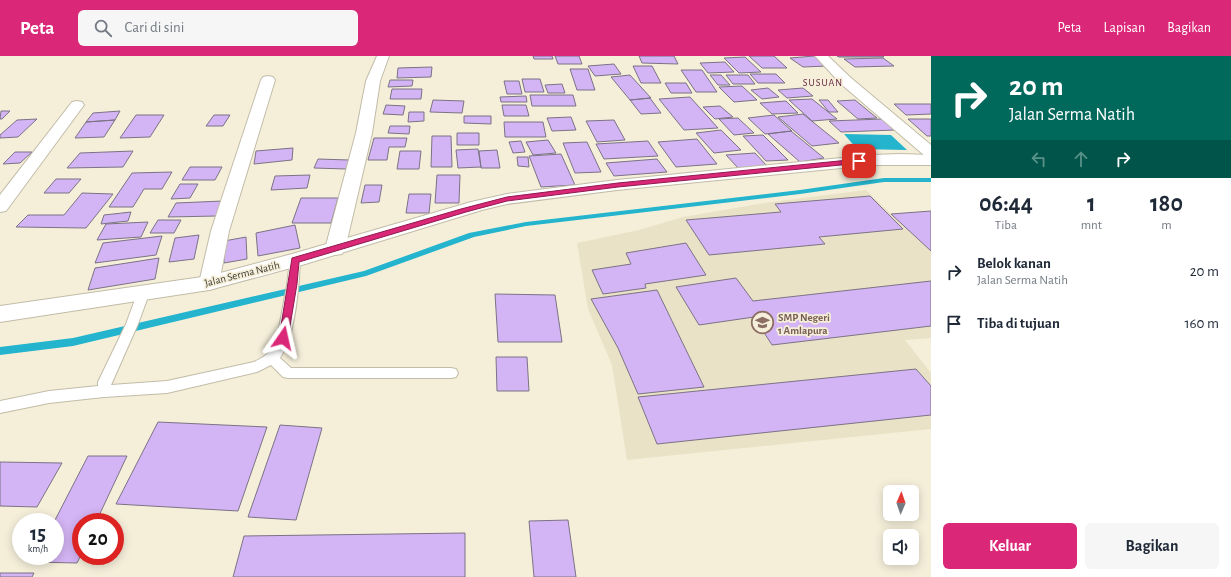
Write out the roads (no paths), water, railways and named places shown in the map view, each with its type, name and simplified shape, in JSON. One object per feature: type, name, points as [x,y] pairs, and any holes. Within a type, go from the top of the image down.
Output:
[{"type":"street","points":[[335,248],[364,134],[373,81],[383,56]]},
{"type":"street","points":[[821,56],[846,81],[931,153]]},
{"type":"street","points":[[209,283],[220,231],[268,80]]},
{"type":"street","points":[[0,207],[77,105]]},
{"type":"street","name":"Jalan Serma Natih","points":[[0,314],[209,283],[295,260],[476,206],[507,199],[610,186],[872,160],[931,160]]},
{"type":"lane","points":[[0,407],[49,397],[104,390],[167,387],[257,367],[272,358],[280,348],[291,300],[295,260]]},
{"type":"lane","points":[[104,390],[105,382],[125,341],[143,294]]},
{"type":"lane","points":[[272,358],[288,373],[451,373]]},
{"type":"water","points":[[844,134],[891,135],[907,150],[857,149]]},
{"type":"waterway","points":[[0,351],[73,342],[366,273],[472,235],[526,224],[800,192],[884,180],[931,180]]},
{"type":"place","name":"SMP Negeri 1 Amlapura","points":[[763,323]]},
{"type":"district","name":"SUSUAN","points":[[823,83]]}]
